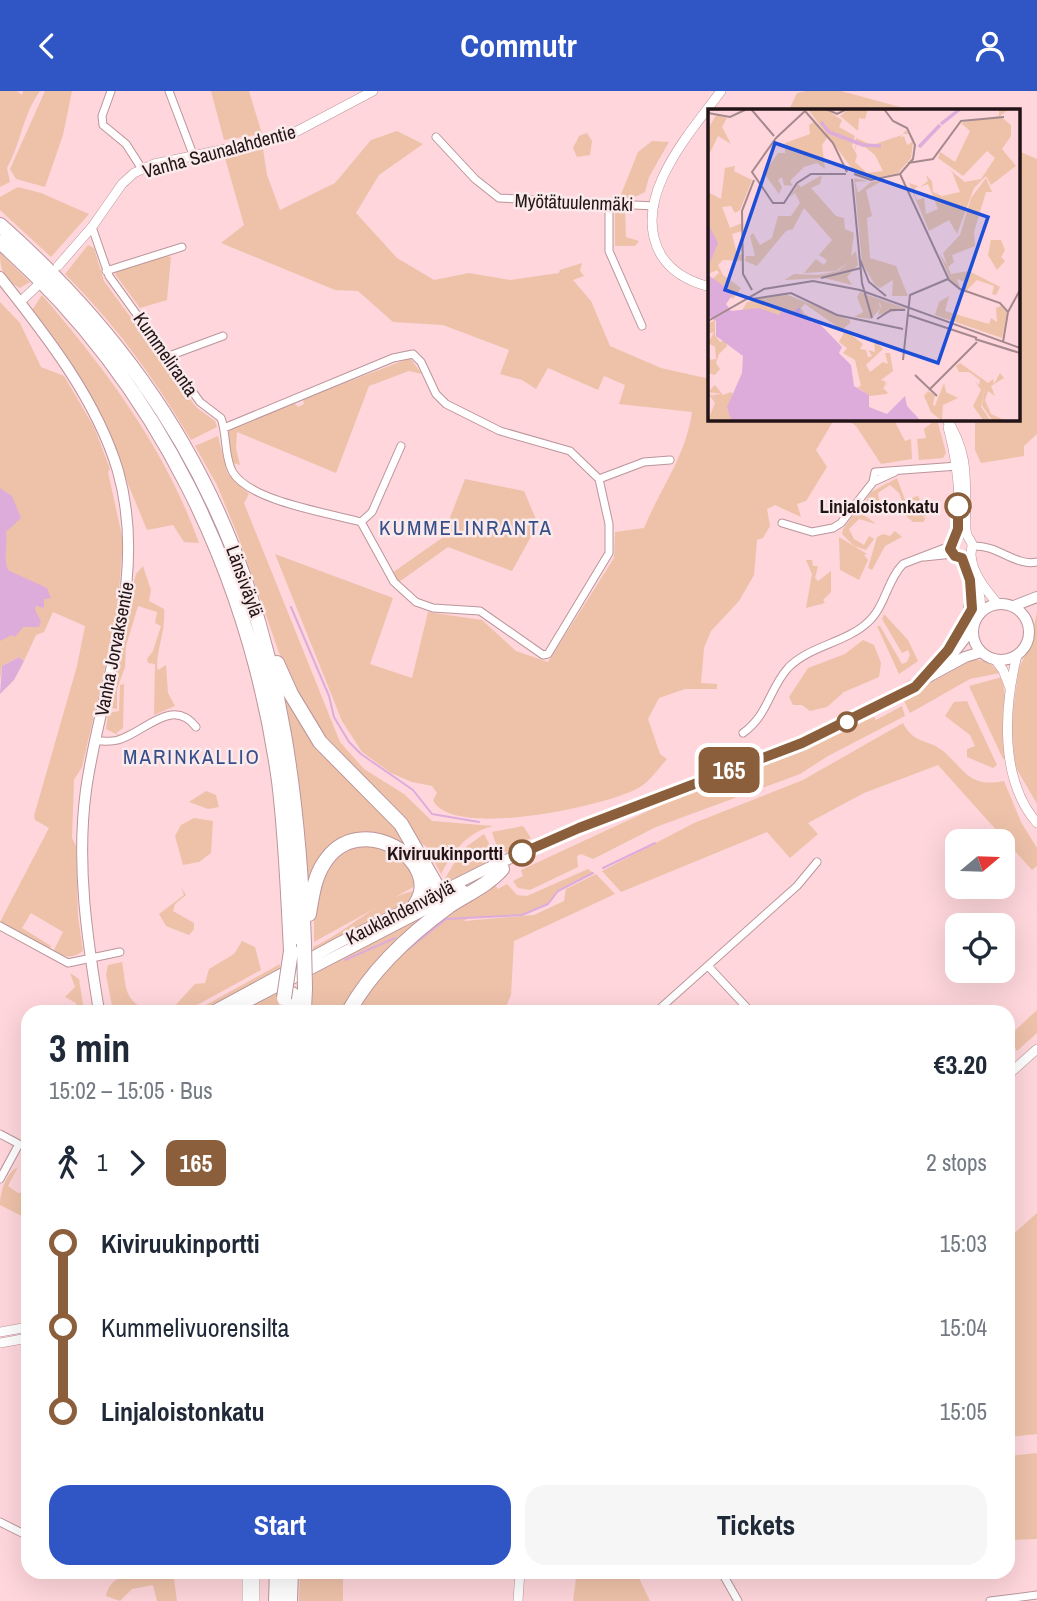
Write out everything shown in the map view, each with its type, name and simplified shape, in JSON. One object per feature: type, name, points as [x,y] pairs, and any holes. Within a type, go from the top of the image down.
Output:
[{"type":"highway","name":"Länsiväylä","points":[[0,225],[49,270],[104,330],[161,407],[214,502],[240,563],[261,626],[279,702],[291,777],[298,948],[291,998]]},
{"type":"highway","name":"Länsiväylä","points":[[0,242],[65,305],[125,380],[175,458],[227,571],[247,630],[270,731],[298,948]]},
{"type":"highway","points":[[261,626],[290,694],[306,721],[332,756],[401,824],[439,898]]},
{"type":"highway","points":[[291,998],[298,948],[317,877],[330,855],[345,843],[374,838],[399,848],[410,861],[422,884],[420,897],[415,905]]},
{"type":"highway","points":[[353,1005],[377,971],[402,944],[494,873]]},
{"type":"highway","points":[[276,1601],[277,1579]]},
{"type":"highway","points":[[290,1601],[291,1579]]},
{"type":"main road","name":"Vanha Jorvaksentie","points":[[0,277],[20,302],[89,405],[109,446],[123,496],[129,538],[127,593],[86,790],[82,855],[91,960],[98,1005]]},
{"type":"main road","points":[[915,687],[948,650],[972,609],[970,580]]},
{"type":"main road","points":[[1037,600],[1027,642],[1017,655],[995,659],[981,652],[975,643],[973,628],[981,611],[997,603],[1014,606],[1037,600]]},
{"type":"main road","points":[[1014,606],[1023,614],[1029,625]]},
{"type":"main road","name":"Kauklahdenväylä","points":[[934,675],[952,657],[973,628]]},
{"type":"main road","name":"Kauklahdenväylä","points":[[241,1005],[516,859],[593,825],[802,743],[981,652]]},
{"type":"main road","name":"Kauklahdenväylä","points":[[224,1005],[415,905],[439,898]]},
{"type":"street","points":[[111,91],[102,116],[103,125],[126,144],[142,169]]},
{"type":"street","points":[[169,91],[194,157]]},
{"type":"street","name":"Vanha Saunalahdentie","points":[[58,266],[92,227],[122,184],[142,169],[288,136],[373,91]]},
{"type":"street","points":[[708,286],[688,280],[664,260],[654,238],[654,206],[662,181],[678,150],[721,91]]},
{"type":"street","name":"Myötätuulenmäki","points":[[436,137],[475,179],[499,198],[654,206]]},
{"type":"street","points":[[609,204],[609,251],[642,326]]},
{"type":"street","name":"Kummeliranta","points":[[92,227],[97,235],[106,271],[200,402],[221,418],[224,428]]},
{"type":"street","points":[[106,271],[182,247]]},
{"type":"street","points":[[20,302],[37,286]]},
{"type":"street","points":[[169,356],[223,336]]},
{"type":"street","points":[[413,354],[421,362],[436,394],[446,404],[500,431],[570,451],[599,479],[609,524],[609,553],[548,654],[543,655],[480,611],[433,608],[416,602],[394,582],[361,522],[261,495],[248,486],[231,470],[224,428],[393,358],[413,354]]},
{"type":"street","points":[[947,420],[958,436],[961,466],[961,547],[970,580],[980,597],[981,611]]},
{"type":"street","points":[[361,522],[372,512],[401,446]]},
{"type":"street","points":[[599,479],[644,462],[670,460]]},
{"type":"street","points":[[782,523],[812,532],[833,529],[841,523],[873,482],[895,472],[961,466]]},
{"type":"street","points":[[743,733],[761,717],[783,675],[793,663],[868,623],[897,570],[920,557],[961,547],[987,545],[1019,561],[1037,562]]},
{"type":"street","points":[[961,547],[981,582],[997,603]]},
{"type":"street","points":[[1017,655],[1010,690],[1008,752],[1028,812],[1037,823]]},
{"type":"street","points":[[995,659],[1003,670],[1010,690]]},
{"type":"street","points":[[96,741],[115,741],[162,716],[174,714],[187,718],[196,727]]},
{"type":"street","points":[[1019,787],[1037,814]]},
{"type":"street","points":[[664,1005],[797,886],[817,862]]},
{"type":"street","points":[[0,926],[63,961],[91,960],[120,952]]},
{"type":"street","points":[[708,966],[744,1005]]},
{"type":"street","points":[[1015,1069],[1037,1049]]},
{"type":"street","points":[[0,1134],[19,1144],[0,1179]]},
{"type":"street","points":[[0,1332],[21,1328]]},
{"type":"street","points":[[0,1343],[21,1339]]},
{"type":"street","points":[[0,1522],[21,1532]]},
{"type":"street","points":[[247,1579],[247,1601]]},
{"type":"street","points":[[255,1579],[255,1601]]},
{"type":"street","points":[[519,1601],[520,1579]]},
{"type":"street","points":[[726,1579],[738,1601]]},
{"type":"street","points":[[990,1601],[1037,1595]]},
{"type":"shaded area","points":[[0,91],[17,91],[22,95],[23,91],[40,91],[30,109],[7,168],[10,182],[0,187]]},
{"type":"shaded area","points":[[45,91],[72,91],[63,135],[45,187],[16,179],[10,169]]},
{"type":"shaded area","points":[[211,91],[249,91],[262,134],[224,140]]},
{"type":"shaded area","points":[[841,91],[907,109],[789,109],[797,93]]},
{"type":"shaded area","points":[[397,131],[423,144],[379,175],[356,213],[397,258],[434,280],[469,273],[510,280],[559,273],[560,270],[582,263],[580,271],[584,276],[573,280],[591,301],[610,346],[661,368],[708,379],[708,420],[834,420],[816,450],[827,467],[806,501],[797,504],[801,517],[775,505],[767,509],[770,526],[763,538],[757,540],[754,575],[739,601],[711,631],[704,648],[701,683],[717,684],[717,689],[685,689],[659,698],[648,719],[660,754],[667,759],[644,784],[623,795],[532,816],[469,818],[446,812],[433,800],[437,793],[432,786],[412,782],[391,773],[362,752],[342,721],[275,554],[393,598],[370,664],[412,678],[428,612],[482,620],[516,651],[548,662],[614,558],[615,532],[644,528],[679,457],[689,428],[692,412],[619,404],[625,385],[604,376],[598,390],[548,368],[536,389],[522,380],[500,374],[509,350],[443,325],[393,322],[358,291],[335,290],[221,243],[244,225],[225,158],[263,149],[267,175],[280,210],[335,183],[371,140]]},
{"type":"shaded area","points":[[587,133],[592,141],[590,155],[577,157],[573,148],[579,136]]},
{"type":"shaded area","points":[[652,141],[669,142],[649,177],[645,192],[631,199],[620,197],[638,152]]},
{"type":"shaded area","points":[[1020,152],[1037,159],[1037,434],[1024,446],[1024,456],[981,463],[975,450],[975,420],[1020,420]]},
{"type":"shaded area","points":[[18,187],[41,193],[89,214],[51,257],[0,210],[0,197]]},
{"type":"shaded area","points":[[625,209],[626,237],[639,241],[635,246],[615,246],[615,212]]},
{"type":"shaded area","points":[[88,245],[94,248],[104,281],[196,407],[215,421],[217,427],[191,440],[133,353],[101,312],[65,274]]},
{"type":"shaded area","points":[[0,253],[30,282],[20,288],[10,282],[2,269]]},
{"type":"shaded area","points":[[171,257],[167,300],[140,308],[115,274],[118,270]]},
{"type":"shaded area","points":[[42,295],[89,352],[152,443],[185,508],[199,543],[184,542],[173,525],[147,530],[95,404],[32,310]]},
{"type":"shaded area","points":[[0,302],[20,323],[41,367],[64,376],[94,427],[110,469],[108,472],[123,541],[117,615],[82,767],[74,780],[72,838],[76,846],[78,917],[83,951],[72,956],[65,956],[54,950],[63,932],[31,913],[22,928],[51,946],[49,951],[0,922],[49,828],[35,820],[34,816],[77,666],[85,626],[53,612],[44,632],[36,635],[24,661],[19,657],[2,666],[0,680],[0,638],[43,597],[50,598],[0,570]]},
{"type":"shaded area","points":[[410,358],[422,374],[409,371],[369,386],[336,473],[237,432],[236,448],[240,465],[233,463],[227,438],[230,429],[294,403],[298,407],[304,404],[303,399]]},
{"type":"shaded area","points":[[848,420],[894,420],[905,441],[911,439],[912,459],[881,464],[856,426]]},
{"type":"shaded area","points":[[937,420],[946,453],[943,458],[919,460],[917,439],[926,438],[924,429]]},
{"type":"shaded area","points":[[218,436],[227,473],[249,494],[244,503],[340,742],[364,769],[404,794],[432,821],[493,826],[468,838],[451,857],[441,874],[426,846],[417,842],[324,741],[288,678],[238,536],[217,485],[195,446]]},
{"type":"shaded area","points":[[897,478],[905,500],[918,496],[921,503],[903,503],[899,493],[890,485],[878,493],[881,513],[872,514],[862,507],[871,492]]},
{"type":"shaded area","points":[[465,479],[524,491],[538,524],[512,571],[448,547],[399,582],[392,573],[442,538]]},
{"type":"shaded area","points":[[0,488],[12,496],[21,518],[6,532],[8,570],[47,588],[51,598],[44,599],[44,608],[36,606],[35,610],[41,621],[39,627],[23,627],[15,637],[12,635],[0,641]]},
{"type":"shaded area","points":[[916,504],[924,507],[926,516],[922,517],[926,518],[923,522],[913,522],[903,513],[904,507]]},
{"type":"shaded area","points":[[857,510],[876,524],[859,519],[849,529],[854,539],[864,545],[869,536],[874,539],[866,550],[854,546],[842,534]]},
{"type":"shaded area","points":[[895,531],[902,537],[885,546],[872,570],[868,568],[877,537],[883,534],[890,536]]},
{"type":"shaded area","points":[[839,537],[867,554],[864,555],[868,560],[859,580],[840,570]]},
{"type":"shaded area","points":[[806,560],[812,560],[813,566],[818,566],[815,578],[818,581],[831,571],[831,592],[823,600],[825,603],[806,608],[812,574]]},
{"type":"shaded area","points":[[143,566],[151,590],[149,601],[164,609],[157,667],[158,670],[166,665],[168,693],[175,706],[154,715],[155,664],[148,663],[147,659],[153,651],[161,626],[155,623],[157,612],[138,606],[126,646],[125,667],[117,689],[117,709],[107,707],[132,589],[136,574]]},
{"type":"shaded area","points":[[1037,611],[1037,804],[1015,766],[1011,722],[1019,668],[1031,643]]},
{"type":"shaded area","points":[[884,614],[908,640],[918,661],[899,674],[877,626],[880,626],[902,664],[907,662],[910,655],[908,650],[902,653],[882,619]]},
{"type":"shaded area","points":[[863,640],[874,645],[881,663],[879,677],[844,692],[827,707],[810,711],[802,705],[793,705],[789,697],[808,668],[845,654]]},
{"type":"shaded area","points":[[19,657],[24,661],[14,680],[0,694],[2,666]]},
{"type":"shaded area","points":[[974,659],[989,662],[1000,673],[970,679],[910,713],[904,701],[917,690]]},
{"type":"shaded area","points":[[1002,677],[1006,758],[1003,759],[969,686]]},
{"type":"shaded area","points":[[124,684],[123,728],[116,733],[120,735],[133,727],[120,736],[106,729],[108,713],[119,711],[120,685]]},
{"type":"shaded area","points":[[284,691],[393,821],[418,866],[357,836],[309,887],[297,766]]},
{"type":"shaded area","points":[[967,701],[997,765],[993,768],[967,757],[967,749],[975,746],[970,735],[945,716],[954,702]]},
{"type":"shaded area","points":[[902,706],[905,716],[828,756],[800,774],[656,827],[593,859],[581,854],[577,856],[578,867],[530,890],[518,888],[513,881],[523,876],[521,870],[659,806],[683,791],[874,717],[876,720]]},
{"type":"shaded area","points":[[903,723],[912,735],[938,747],[975,780],[992,783],[1004,781],[1021,822],[1037,848],[1037,866],[1032,870],[1015,851],[1015,829],[995,829],[938,765],[864,793],[808,823],[818,834],[790,858],[767,832],[621,892],[602,871],[694,823],[803,780]]},
{"type":"shaded area","points":[[206,791],[216,795],[219,807],[208,809],[189,802]]},
{"type":"shaded area","points":[[194,818],[213,821],[211,853],[199,862],[183,865],[175,836],[181,825]]},
{"type":"shaded area","points":[[523,826],[531,838],[511,847],[512,851],[499,853],[492,832]]},
{"type":"shaded area","points":[[484,834],[495,855],[472,872],[444,880],[458,857],[487,857],[488,852],[483,847],[473,851],[463,849]]},
{"type":"shaded area","points":[[380,845],[406,862],[417,885],[314,942],[314,910],[323,873],[347,848]]},
{"type":"shaded area","points":[[588,869],[593,873],[558,891],[548,904],[522,915],[468,918],[464,921],[534,915],[564,901],[566,889],[596,874],[615,894],[514,941],[511,995],[507,1005],[359,1005],[384,973],[417,940],[494,884],[498,889],[507,884],[517,895],[527,896]]},
{"type":"shaded area","points":[[181,887],[186,895],[175,904],[173,911],[194,923],[194,929],[189,935],[166,926],[159,914],[184,895]]},
{"type":"shaded area","points":[[418,890],[409,902],[313,952],[313,947],[377,907]]},
{"type":"shaded area","points":[[444,903],[350,1005],[312,1005],[313,971]]},
{"type":"shaded area","points":[[242,941],[255,947],[261,970],[197,1005],[176,1005],[195,984],[205,983],[209,969],[234,954]]},
{"type":"shaded area","points":[[122,962],[128,993],[138,1005],[112,1005],[106,975],[108,965]]},
{"type":"shaded area","points":[[280,964],[279,971],[218,1005],[206,1005]]},
{"type":"shaded area","points":[[70,973],[79,979],[83,1005],[76,1005],[65,997],[75,987]]},
{"type":"shaded area","points":[[280,987],[278,1005],[247,1005]]},
{"type":"shaded area","points":[[1037,1010],[1037,1033],[1017,1051],[1015,1030]]},
{"type":"shaded area","points":[[18,1167],[8,1186],[21,1193],[21,1216],[0,1205],[4,1183]]},
{"type":"shaded area","points":[[1037,1213],[1037,1434],[1015,1436],[1015,1233]]},
{"type":"shaded area","points":[[1037,1453],[1037,1539],[1015,1540],[1015,1455]]},
{"type":"shaded area","points":[[174,1579],[177,1601],[157,1601],[153,1585],[132,1589],[120,1601],[106,1596],[115,1580]]},
{"type":"shaded area","points":[[300,1579],[343,1579],[343,1601],[299,1601]]},
{"type":"shaded area","points":[[576,1579],[639,1579],[650,1601],[573,1601]]},
{"type":"waterway","points":[[291,607],[329,696],[334,717],[349,742],[361,754],[413,790],[432,814],[479,822]]},
{"type":"waterway","points":[[603,868],[655,843]]},
{"type":"waterway","points":[[407,950],[446,919],[522,915],[548,904],[558,891],[593,873]]},
{"type":"waterway","points":[[345,960],[395,938]]},
{"type":"bus line","name":"165","points":[[522,853],[672,791],[802,743],[915,687],[948,650],[972,609],[970,580],[962,558],[955,556],[950,549],[958,529],[958,506]]},
{"type":"place","name":"Linjaloistonkatu","points":[[958,506]]},
{"type":"place","name":"Kiviruukinportti","points":[[522,853]]},
{"type":"district","name":"KUMMELINRANTA","points":[[466,528]]},
{"type":"district","name":"MARINKALLIO","points":[[192,757]]}]
